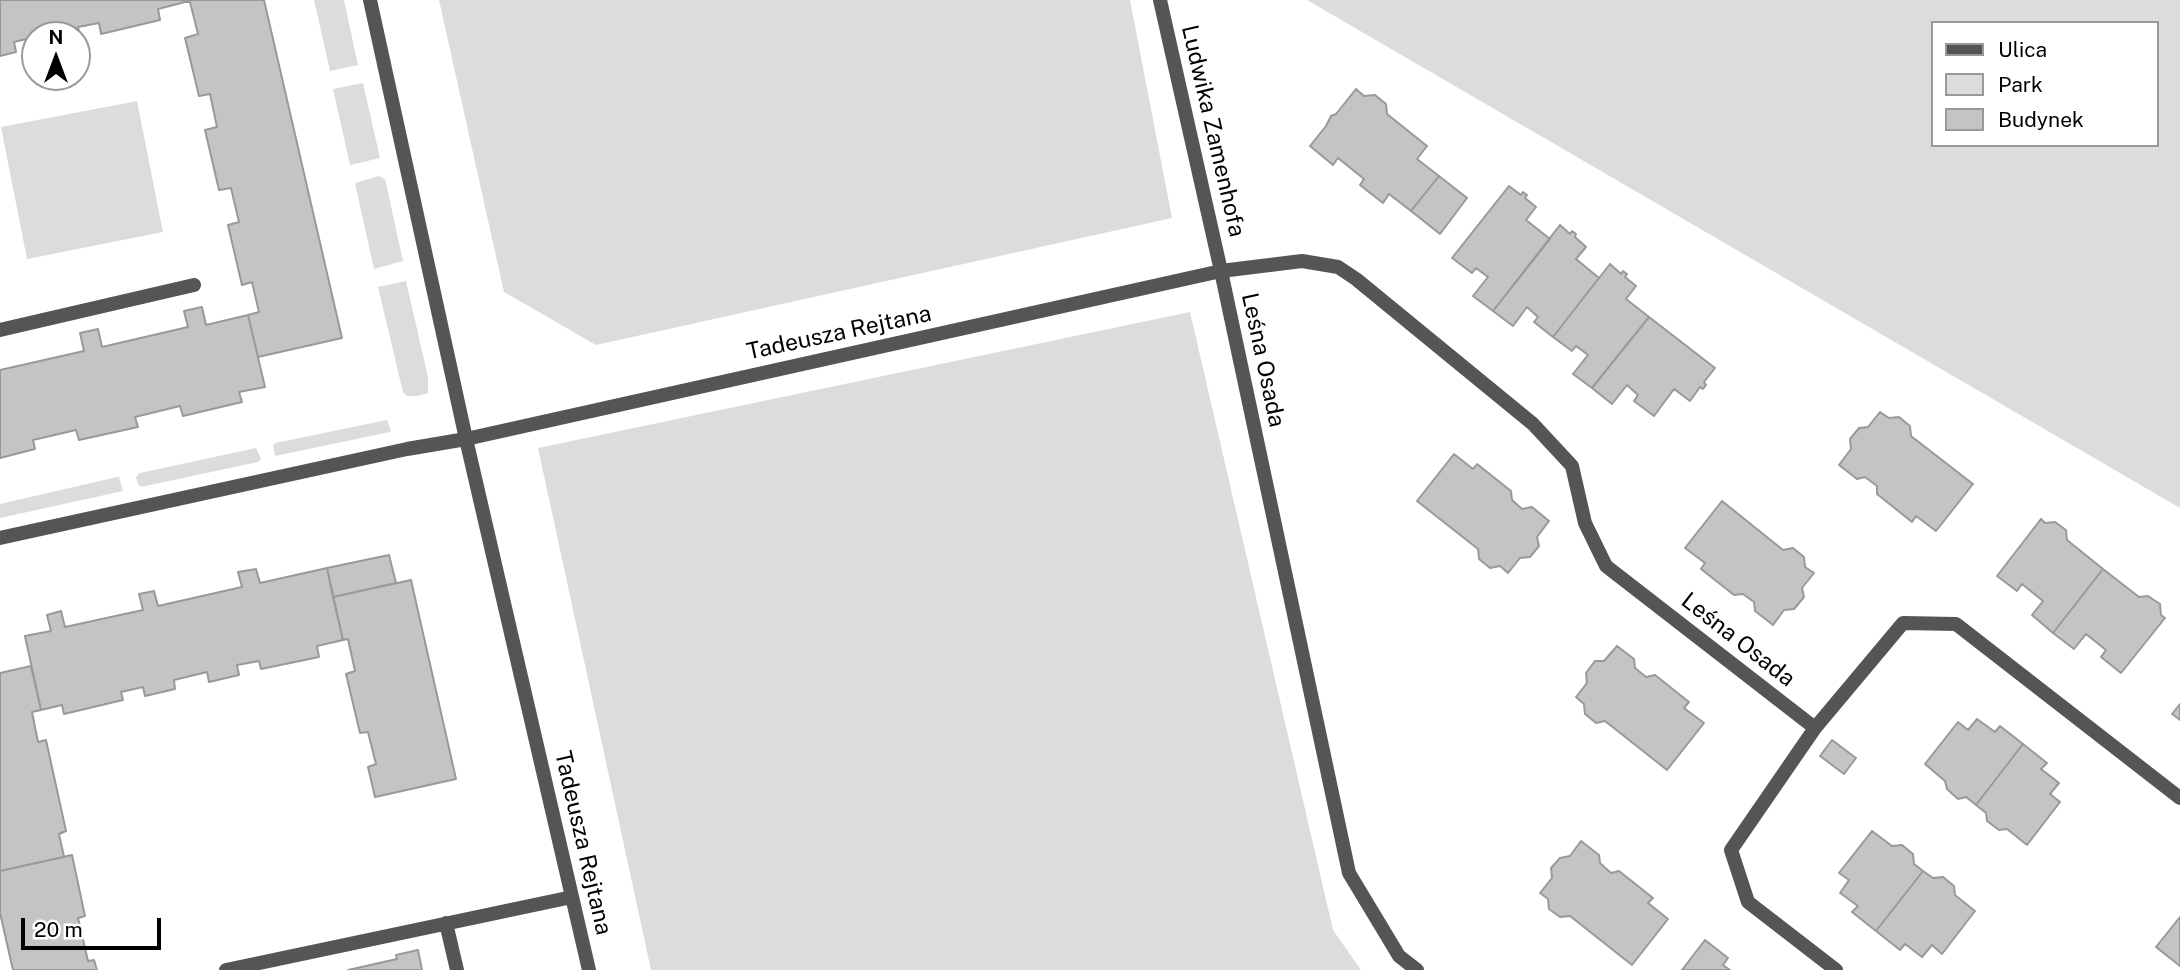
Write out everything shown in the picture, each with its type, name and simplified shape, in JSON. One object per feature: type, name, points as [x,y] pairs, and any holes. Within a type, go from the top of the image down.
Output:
[{"type":"street","points":[[370,0],[466,439]]},
{"type":"street","name":"Ludwika Zamenhofa","points":[[1160,0],[1221,271]]},
{"type":"street","name":"Leśna Osada","points":[[1417,970],[1399,956],[1349,873],[1221,271],[1302,261],[1338,267],[1356,279],[1532,424],[1572,466],[1585,523],[1606,566],[1815,728]]},
{"type":"street","name":"Tadeusza Rejtana","points":[[0,538],[407,449],[466,439],[1221,271]]},
{"type":"street","points":[[0,330],[194,285]]},
{"type":"street","name":"Tadeusza Rejtana","points":[[466,439],[589,970]]},
{"type":"street","points":[[1836,970],[1748,902],[1731,850],[1815,728],[1903,623],[1956,624],[2180,798]]},
{"type":"street","points":[[226,970],[572,897]]},
{"type":"street","points":[[446,923],[457,970]]},
{"type":"green space","points":[[314,0],[344,0],[358,65],[330,71]]},
{"type":"green space","points":[[439,0],[1130,0],[1172,218],[596,345],[504,292]]},
{"type":"green space","points":[[1307,0],[2180,0],[2180,508]]},
{"type":"green space","points":[[363,83],[380,158],[350,165],[333,89]]},
{"type":"green space","points":[[137,101],[163,232],[27,259],[1,127]]},
{"type":"green space","points":[[379,176],[385,179],[403,261],[374,269],[355,183]]},
{"type":"green space","points":[[406,281],[428,377],[428,393],[418,396],[407,396],[403,392],[378,287]]},
{"type":"green space","points":[[1190,312],[1333,930],[1361,970],[651,970],[538,448]]},
{"type":"green space","points":[[387,420],[390,432],[275,456],[275,443]]},
{"type":"green space","points":[[256,448],[261,459],[258,462],[141,487],[136,477],[140,473]]},
{"type":"green space","points":[[119,477],[123,491],[0,518],[0,504]]},
{"type":"building","points":[[0,0],[185,2],[158,9],[160,20],[101,34],[99,23],[91,25],[91,21],[21,21],[21,40],[14,42],[16,52],[0,56]]},
{"type":"building","points":[[184,0],[264,0],[342,338],[258,357],[248,315],[259,312],[252,282],[242,285],[228,225],[239,222],[231,188],[219,190],[205,130],[217,127],[210,94],[199,96],[185,38],[198,34],[190,2]]},
{"type":"building","points":[[1356,89],[1364,96],[1375,95],[1386,104],[1387,114],[1427,146],[1417,159],[1439,176],[1411,211],[1389,194],[1383,203],[1360,185],[1364,179],[1338,158],[1333,165],[1310,146],[1331,116],[1336,114]]},
{"type":"building","points":[[1439,176],[1467,198],[1440,234],[1411,211]]},
{"type":"building","points":[[1509,186],[1521,195],[1523,192],[1527,195],[1525,198],[1536,207],[1526,220],[1550,239],[1493,311],[1473,296],[1488,277],[1476,268],[1472,273],[1452,258]]},
{"type":"building","points":[[1560,225],[1570,234],[1572,231],[1576,234],[1575,237],[1586,247],[1576,259],[1599,278],[1553,337],[1534,322],[1538,317],[1527,307],[1513,326],[1493,311]]},
{"type":"building","points":[[1610,264],[1621,274],[1623,271],[1627,274],[1625,277],[1636,286],[1626,299],[1649,317],[1592,388],[1573,374],[1588,355],[1576,346],[1572,351],[1553,337]]},
{"type":"building","points":[[202,307],[206,325],[248,315],[265,387],[239,392],[242,402],[183,416],[180,406],[135,417],[138,427],[79,440],[76,430],[33,440],[35,449],[0,458],[0,370],[84,351],[80,333],[98,329],[102,347],[188,327],[184,311]]},
{"type":"building","points":[[1649,317],[1715,368],[1704,382],[1706,385],[1703,389],[1700,387],[1690,401],[1674,389],[1654,416],[1634,401],[1638,395],[1627,385],[1612,404],[1592,388]]},
{"type":"building","points":[[1880,412],[1889,418],[1899,417],[1910,426],[1911,436],[1973,484],[1936,531],[1916,516],[1912,522],[1877,494],[1877,486],[1865,477],[1857,479],[1839,465],[1851,449],[1850,439],[1859,428],[1868,427]]},
{"type":"building","points":[[1454,454],[1473,469],[1477,464],[1511,491],[1512,500],[1522,509],[1532,507],[1549,521],[1537,537],[1539,546],[1530,557],[1520,558],[1508,573],[1500,566],[1490,568],[1479,559],[1478,549],[1417,501]]},
{"type":"building","points":[[1722,501],[1783,550],[1793,548],[1804,557],[1805,567],[1814,573],[1802,588],[1804,597],[1794,609],[1784,610],[1773,625],[1755,611],[1754,602],[1743,594],[1734,595],[1701,569],[1705,563],[1685,548]]},
{"type":"building","points":[[2041,519],[2045,523],[2055,522],[2066,530],[2067,540],[2103,569],[2053,633],[2032,615],[2043,601],[2022,584],[2017,591],[1997,576]]},
{"type":"building","points":[[389,555],[396,583],[333,597],[327,568]]},
{"type":"building","points":[[327,568],[343,640],[317,646],[319,657],[261,669],[259,661],[237,665],[239,675],[209,682],[207,672],[174,680],[175,689],[145,696],[143,687],[121,692],[123,700],[64,714],[62,705],[41,710],[25,636],[51,631],[47,615],[61,611],[65,627],[143,610],[139,594],[154,591],[158,606],[242,587],[238,572],[256,569],[260,583]]},
{"type":"building","points":[[2103,569],[2139,597],[2148,596],[2160,604],[2161,615],[2165,618],[2121,673],[2101,657],[2106,650],[2086,634],[2074,649],[2053,633]]},
{"type":"building","points":[[411,580],[456,779],[375,797],[368,767],[376,764],[368,732],[360,733],[346,674],[355,671],[348,639],[343,640],[333,597]]},
{"type":"building","points":[[1617,646],[1634,659],[1635,668],[1646,677],[1655,675],[1689,702],[1684,708],[1704,723],[1667,770],[1605,721],[1596,723],[1585,714],[1584,704],[1576,697],[1587,683],[1586,673],[1595,661],[1604,661]]},
{"type":"building","points":[[31,666],[41,710],[32,712],[38,742],[46,740],[66,831],[59,834],[64,857],[0,871],[0,673]]},
{"type":"building","points":[[2180,704],[2180,720],[2172,714]]},
{"type":"building","points":[[1977,719],[1995,732],[2000,726],[2023,744],[1976,805],[1966,797],[1958,799],[1947,789],[1945,781],[1925,764],[1958,722],[1968,730]]},
{"type":"building","points":[[1832,740],[1856,758],[1844,774],[1820,756]]},
{"type":"building","points":[[2023,744],[2047,763],[2041,769],[2059,783],[2050,794],[2060,802],[2027,845],[2007,829],[1999,830],[1987,821],[1986,813],[1976,805]]},
{"type":"building","points":[[1872,831],[1892,846],[1902,845],[1913,854],[1914,864],[1923,871],[1876,931],[1852,912],[1858,906],[1840,893],[1849,880],[1839,873]]},
{"type":"building","points":[[1581,841],[1599,855],[1600,863],[1611,873],[1619,871],[1653,898],[1648,903],[1668,919],[1632,965],[1570,916],[1560,917],[1549,909],[1548,899],[1540,893],[1552,878],[1551,868],[1560,858],[1570,856]]},
{"type":"building","points":[[72,855],[85,916],[78,918],[88,961],[94,960],[97,970],[13,970],[0,913],[0,871]]},
{"type":"building","points":[[1923,871],[1933,878],[1943,877],[1954,886],[1955,895],[1975,911],[1942,954],[1932,945],[1922,957],[1905,944],[1900,950],[1876,931]]},
{"type":"building","points":[[2180,917],[2180,966],[2156,947]]},
{"type":"building","points":[[1705,940],[1728,958],[1723,965],[1730,970],[1682,970]]},
{"type":"building","points":[[418,950],[422,970],[348,970],[397,959],[396,955]]}]
